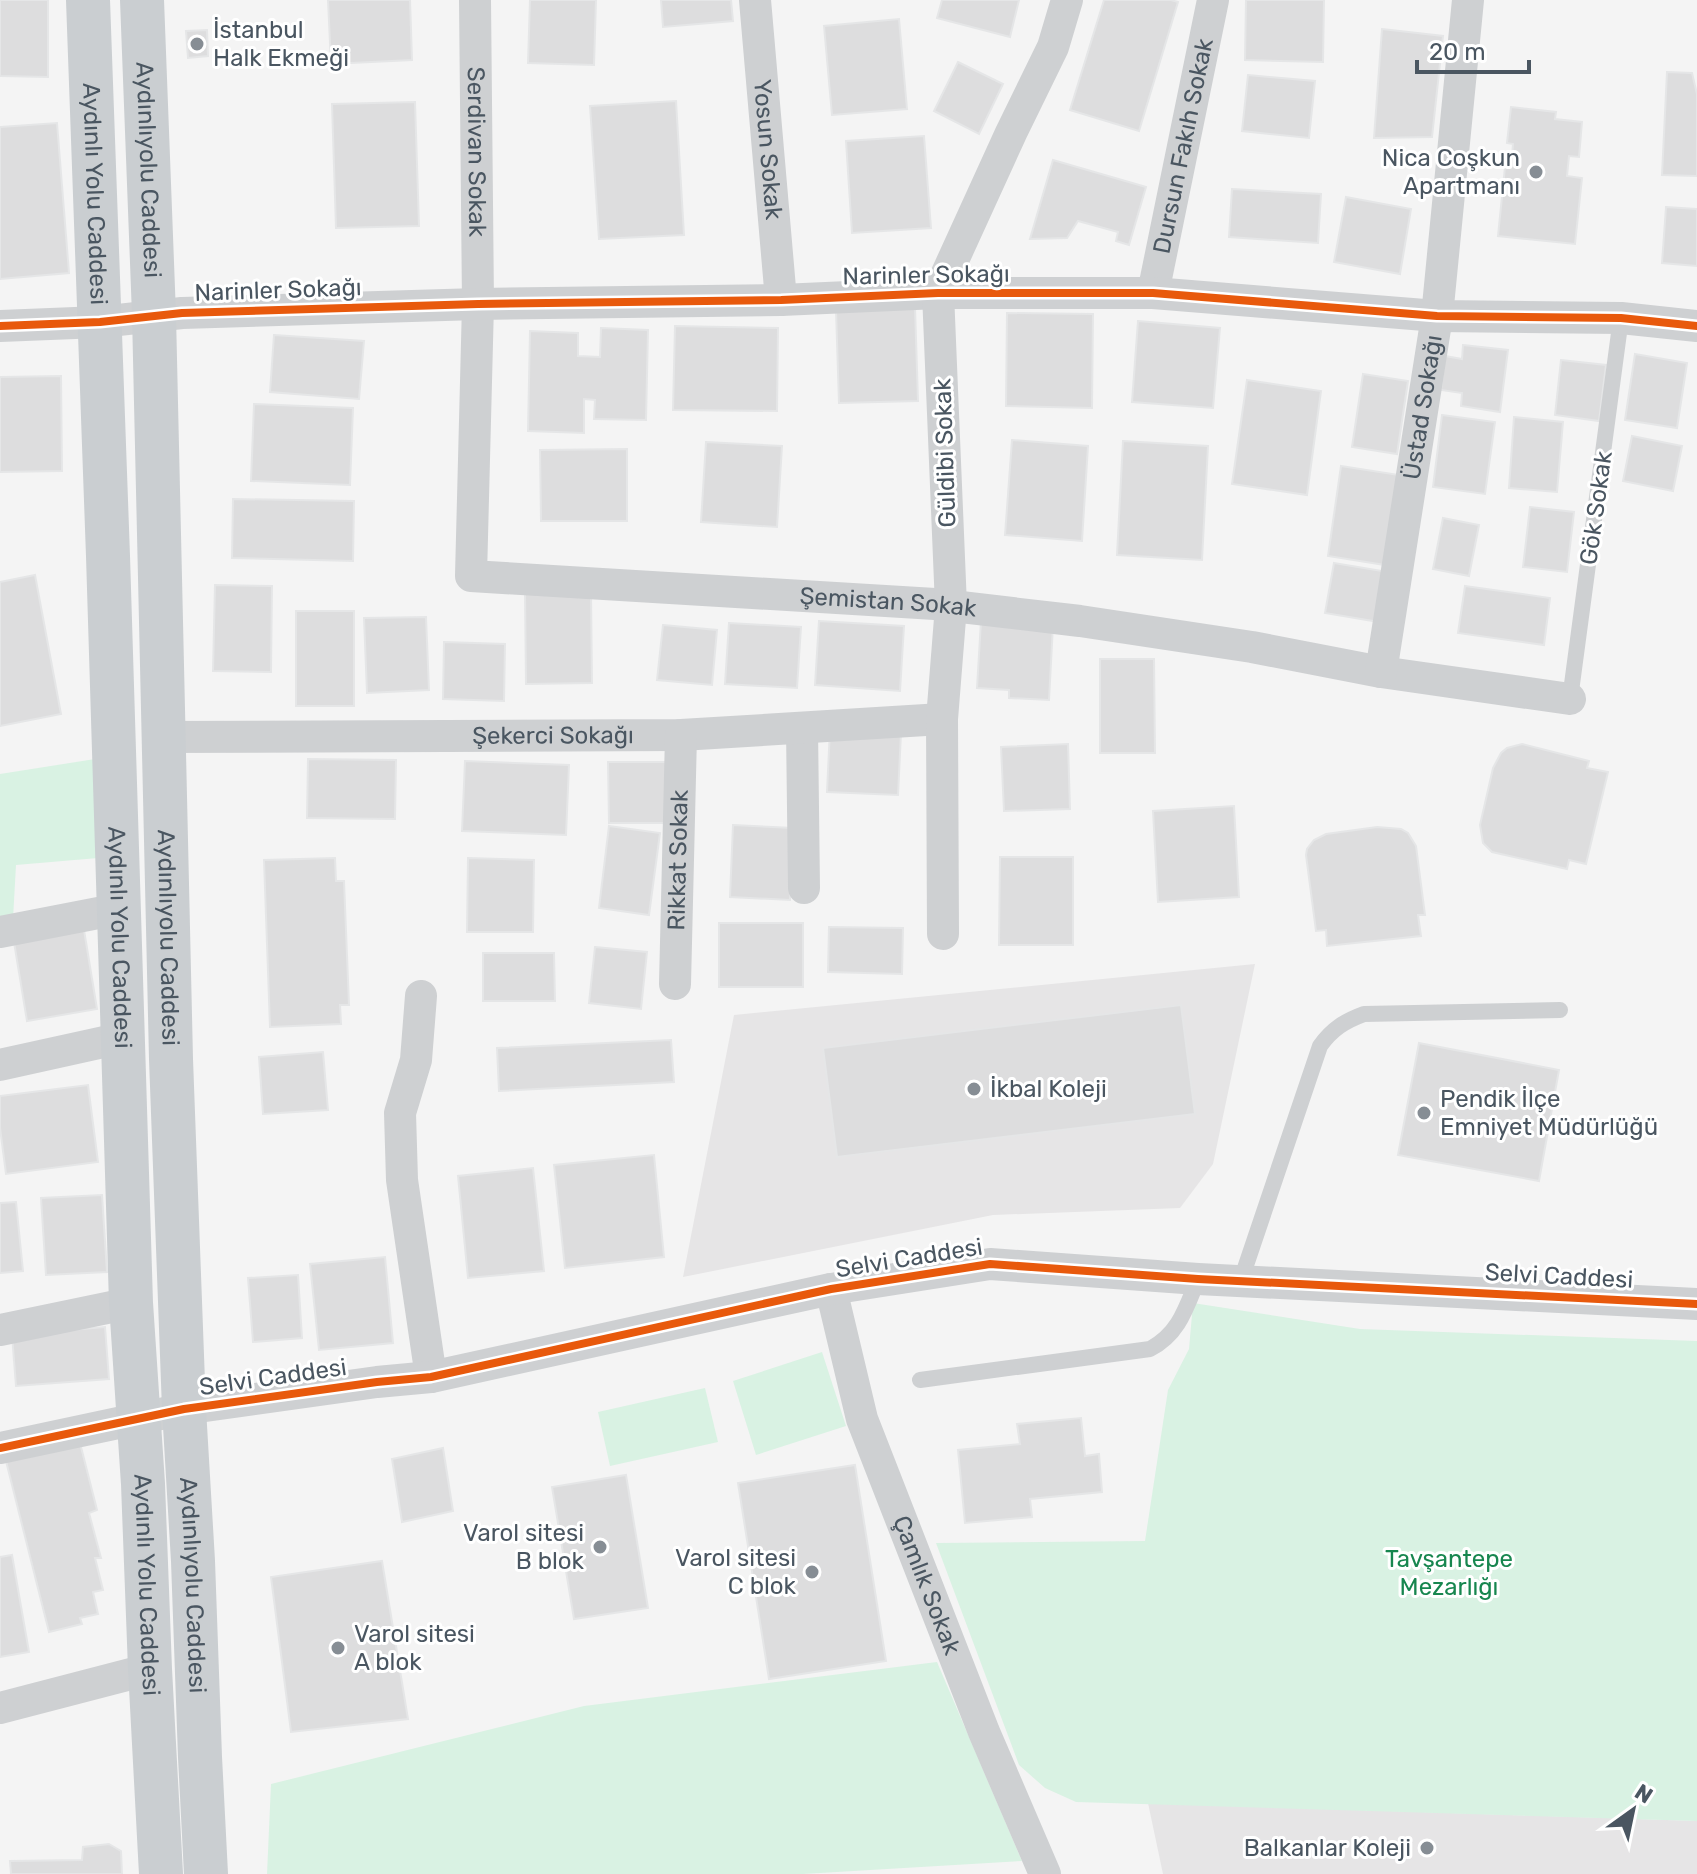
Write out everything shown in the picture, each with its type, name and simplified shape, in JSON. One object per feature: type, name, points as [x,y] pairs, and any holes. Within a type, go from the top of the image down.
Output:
[{"type":"main road","name":"Aydınlı Yolu Caddesi","points":[[88,0],[131,1303],[143,1484],[161,1874]]},
{"type":"main road","name":"Aydınlıyolu Caddesi","points":[[142,0],[154,315],[171,1059],[206,1874]]},
{"type":"street","name":"Serdivan Sokak","points":[[475,0],[478,304]]},
{"type":"street","name":"Yosun Sokak","points":[[755,0],[781,300]]},
{"type":"street","name":"Güldibi Sokak","points":[[943,934],[942,719],[951,606],[938,293],[1053,47],[1067,0]]},
{"type":"street","name":"Dursun Fakıh Sokak","points":[[1153,293],[1213,0]]},
{"type":"street","name":"Üstad Sokağı","points":[[1381,672],[1437,316],[1468,0]]},
{"type":"street","name":"Narinler Sokağı","points":[[0,326],[100,322],[154,315],[478,304],[781,300],[938,293],[1153,293],[1437,316],[1621,318],[1697,326]]},
{"type":"street","name":"Şemistan Sokak","points":[[478,304],[471,576],[951,606],[1080,621],[1252,647],[1381,672],[1570,699]]},
{"type":"street","name":"Şekerci Sokağı","points":[[163,737],[681,735],[942,719]]},
{"type":"street","points":[[802,728],[804,888]]},
{"type":"street","name":"Rikkat Sokak","points":[[675,984],[681,735]]},
{"type":"street","points":[[0,932],[119,909]]},
{"type":"street","points":[[421,996],[416,1060],[400,1113],[402,1180],[431,1377]]},
{"type":"street","points":[[0,1065],[122,1038]]},
{"type":"street","name":"Selvi Caddesi","points":[[0,1448],[184,1409],[431,1377],[831,1289],[990,1264],[1198,1279],[1697,1304]]},
{"type":"street","name":"Çamlık Sokak","points":[[831,1289],[862,1419],[984,1732],[1045,1874]]},
{"type":"street","points":[[0,1330],[131,1303]]},
{"type":"street","points":[[0,1708],[150,1669]]},
{"type":"lane","name":"Gök Sokak","points":[[1570,699],[1621,318]]},
{"type":"lane","points":[[1241,1280],[1320,1046],[1335,1029],[1364,1014],[1560,1010]]},
{"type":"lane","points":[[920,1380],[1150,1349],[1162,1343],[1176,1328],[1198,1279]]},
{"type":"shaded area","name":"İkbal Koleji","points":[[1255,964],[1213,1164],[1180,1208],[993,1215],[683,1277],[734,1015]]},
{"type":"shaded area","name":"Balkanlar Koleji","points":[[1148,1803],[1697,1821],[1697,1874],[1163,1874]]},
{"type":"green space","points":[[95,759],[98,858],[16,865],[13,919],[0,921],[0,774]]},
{"type":"green space","name":"Tavşantepe Mezarlığı","points":[[1193,1303],[1360,1329],[1697,1341],[1697,1821],[1076,1802],[1045,1788],[1019,1765],[936,1543],[1145,1541],[1168,1390],[1189,1349]]},
{"type":"green space","points":[[822,1352],[846,1426],[756,1455],[733,1381]]},
{"type":"green space","points":[[705,1388],[718,1442],[610,1466],[598,1412]]},
{"type":"green space","points":[[937,1662],[1022,1861],[803,1874],[267,1874],[271,1784],[584,1706]]},
{"type":"building","points":[[0,0],[48,0],[48,77],[0,76]]},
{"type":"building","points":[[328,0],[410,0],[412,60],[331,64]]},
{"type":"building","points":[[530,0],[596,0],[594,65],[528,63]]},
{"type":"building","points":[[661,0],[731,0],[733,21],[663,27]]},
{"type":"building","points":[[942,0],[1019,0],[1010,37],[937,18]]},
{"type":"building","points":[[1104,0],[1178,2],[1139,131],[1070,110]]},
{"type":"building","points":[[1246,0],[1324,0],[1323,62],[1245,60]]},
{"type":"building","points":[[899,19],[907,109],[832,115],[824,26]]},
{"type":"building","points":[[1382,29],[1443,36],[1432,137],[1374,138]]},
{"type":"building","name":"İstanbul Halk Ekmeği","points":[[207,30],[208,56],[188,58],[186,31]]},
{"type":"building","points":[[958,62],[1003,84],[979,134],[934,111]]},
{"type":"building","points":[[1667,72],[1692,73],[1697,94],[1697,176],[1662,175]]},
{"type":"building","points":[[1248,75],[1315,81],[1309,138],[1242,131]]},
{"type":"building","points":[[676,101],[684,235],[599,239],[590,106]]},
{"type":"building","points":[[415,102],[419,226],[336,228],[332,104]]},
{"type":"building","name":"Nica Coşkun Apartmanı","points":[[1511,107],[1556,112],[1555,119],[1582,122],[1579,157],[1569,156],[1567,176],[1582,178],[1575,244],[1498,236],[1505,167],[1511,168],[1513,144],[1507,143]]},
{"type":"building","points":[[57,123],[69,273],[0,279],[0,127]]},
{"type":"building","points":[[924,136],[931,228],[852,233],[846,141]]},
{"type":"building","points":[[1053,160],[1146,187],[1129,245],[1116,241],[1118,232],[1078,221],[1067,238],[1030,239]]},
{"type":"building","points":[[1232,189],[1321,194],[1318,243],[1229,237]]},
{"type":"building","points":[[1346,197],[1411,209],[1400,274],[1334,262]]},
{"type":"building","points":[[1666,207],[1697,209],[1697,266],[1662,263]]},
{"type":"building","points":[[915,307],[918,401],[839,403],[836,310]]},
{"type":"building","points":[[1007,313],[1093,314],[1092,408],[1006,406]]},
{"type":"building","points":[[1138,321],[1220,328],[1213,408],[1132,402]]},
{"type":"building","points":[[675,326],[778,328],[777,411],[673,410]]},
{"type":"building","points":[[601,328],[648,330],[646,420],[594,419],[595,400],[584,399],[584,433],[528,431],[530,331],[578,333],[578,356],[600,357]]},
{"type":"building","points":[[274,335],[364,341],[359,399],[270,392]]},
{"type":"building","points":[[1463,345],[1508,350],[1500,412],[1461,406],[1462,393],[1441,390],[1445,356],[1462,359]]},
{"type":"building","points":[[1635,354],[1687,363],[1677,428],[1625,420]]},
{"type":"building","points":[[1561,360],[1606,365],[1599,421],[1555,415]]},
{"type":"building","points":[[1363,374],[1408,381],[1397,454],[1352,447]]},
{"type":"building","points":[[61,376],[62,471],[0,472],[0,377]]},
{"type":"building","points":[[1247,380],[1321,391],[1307,495],[1232,484]]},
{"type":"building","points":[[254,404],[353,408],[350,485],[251,481]]},
{"type":"building","points":[[1442,415],[1495,422],[1485,494],[1433,487]]},
{"type":"building","points":[[1514,417],[1563,422],[1557,492],[1509,488]]},
{"type":"building","points":[[1632,436],[1682,446],[1673,491],[1623,481]]},
{"type":"building","points":[[1012,440],[1088,446],[1082,541],[1005,535]]},
{"type":"building","points":[[1123,441],[1208,446],[1202,560],[1117,555]]},
{"type":"building","points":[[706,442],[782,446],[777,527],[701,522]]},
{"type":"building","points":[[627,449],[627,521],[541,521],[540,450]]},
{"type":"building","points":[[1341,466],[1399,475],[1385,565],[1328,556]]},
{"type":"building","points":[[233,499],[354,501],[353,561],[232,558]]},
{"type":"building","points":[[1530,507],[1574,512],[1567,572],[1523,567]]},
{"type":"building","points":[[1443,518],[1479,525],[1469,576],[1433,569]]},
{"type":"building","points":[[1334,563],[1388,572],[1379,622],[1325,613]]},
{"type":"building","points":[[35,575],[61,714],[0,726],[0,582]]},
{"type":"building","points":[[215,585],[272,586],[271,672],[213,671]]},
{"type":"building","points":[[1465,586],[1550,598],[1544,645],[1458,633]]},
{"type":"building","points":[[525,593],[591,593],[592,683],[526,684]]},
{"type":"building","points":[[296,611],[354,611],[354,706],[296,706]]},
{"type":"building","points":[[426,617],[429,690],[367,693],[364,618]]},
{"type":"building","points":[[819,621],[904,626],[900,691],[815,685]]},
{"type":"building","points":[[981,621],[1053,625],[1049,700],[1009,698],[1009,690],[977,688]]},
{"type":"building","points":[[729,623],[801,627],[797,688],[725,684]]},
{"type":"building","points":[[663,625],[717,630],[712,685],[657,680]]},
{"type":"building","points":[[444,642],[505,644],[504,701],[443,699]]},
{"type":"building","points":[[1100,659],[1154,659],[1155,753],[1100,753]]},
{"type":"building","points":[[830,729],[901,733],[898,795],[827,792]]},
{"type":"building","points":[[1068,744],[1070,809],[1004,811],[1001,747]]},
{"type":"building","points":[[1522,744],[1589,761],[1587,768],[1608,772],[1586,864],[1569,860],[1567,869],[1492,852],[1483,843],[1480,825],[1493,768],[1507,748]]},
{"type":"building","points":[[308,759],[396,760],[395,819],[307,818]]},
{"type":"building","points":[[465,761],[569,765],[566,835],[462,831]]},
{"type":"building","points":[[608,762],[667,762],[667,823],[609,823]]},
{"type":"building","points":[[1234,806],[1239,897],[1158,902],[1153,811]]},
{"type":"building","points":[[733,825],[793,828],[790,900],[730,897]]},
{"type":"building","points":[[609,826],[660,833],[649,915],[599,908]]},
{"type":"building","points":[[1377,827],[1401,829],[1408,833],[1416,846],[1425,915],[1418,915],[1421,936],[1327,946],[1326,930],[1316,931],[1307,849],[1314,840],[1326,834]]},
{"type":"building","points":[[1000,857],[1073,857],[1073,945],[999,945]]},
{"type":"building","points":[[335,858],[336,881],[344,881],[349,1005],[340,1005],[341,1024],[270,1027],[264,860]]},
{"type":"building","points":[[468,858],[534,860],[533,932],[467,932]]},
{"type":"building","points":[[719,923],[803,923],[803,987],[719,987]]},
{"type":"building","points":[[829,927],[903,928],[902,974],[828,972]]},
{"type":"building","points":[[84,930],[97,1009],[27,1021],[14,942]]},
{"type":"building","points":[[595,947],[647,952],[641,1009],[589,1003]]},
{"type":"building","points":[[483,953],[554,953],[555,1001],[483,1001]]},
{"type":"building","points":[[1181,1005],[1195,1114],[837,1157],[823,1048]]},
{"type":"building","points":[[671,1040],[674,1082],[499,1091],[497,1048]]},
{"type":"building","points":[[1419,1043],[1559,1070],[1539,1181],[1398,1155]]},
{"type":"building","points":[[323,1052],[328,1110],[263,1114],[259,1057]]},
{"type":"building","points":[[88,1085],[98,1162],[6,1174],[0,1128],[0,1096]]},
{"type":"building","points":[[654,1155],[664,1257],[565,1268],[554,1165]]},
{"type":"building","points":[[533,1168],[544,1271],[468,1278],[458,1176]]},
{"type":"building","points":[[102,1195],[107,1272],[46,1275],[41,1198]]},
{"type":"building","points":[[16,1202],[23,1271],[0,1273],[0,1203]]},
{"type":"building","points":[[385,1257],[393,1343],[319,1350],[310,1264]]},
{"type":"building","points":[[298,1275],[302,1338],[253,1342],[248,1278]]},
{"type":"building","points":[[105,1327],[109,1379],[16,1386],[12,1335]]},
{"type":"building","points":[[1081,1418],[1085,1456],[1099,1454],[1102,1492],[1030,1499],[1032,1517],[965,1523],[958,1450],[1020,1444],[1017,1424]]},
{"type":"building","points":[[80,1443],[97,1510],[89,1513],[101,1558],[95,1558],[103,1590],[93,1592],[98,1614],[80,1618],[82,1624],[49,1632],[6,1461]]},
{"type":"building","points":[[443,1448],[453,1511],[402,1522],[392,1459]]},
{"type":"building","name":"Varol sitesi C blok","points":[[855,1465],[886,1661],[769,1679],[738,1483]]},
{"type":"building","name":"Varol sitesi B blok","points":[[626,1475],[648,1608],[574,1619],[552,1487]]},
{"type":"building","points":[[12,1555],[29,1652],[0,1657],[0,1557]]},
{"type":"building","name":"Varol sitesi A blok","points":[[382,1561],[408,1719],[291,1732],[271,1577]]},
{"type":"building","points":[[109,1844],[121,1851],[122,1874],[11,1874],[10,1861],[82,1860],[83,1847]]},
{"type":"cycle path","points":[[0,326],[100,322],[182,313],[478,304],[781,300],[938,293],[1153,293],[1437,316],[1621,318],[1697,326]]},
{"type":"cycle path","points":[[0,1448],[184,1409],[431,1377],[831,1289],[990,1264],[1198,1279],[1697,1304]]},
{"type":"place","name":"İstanbul Halk Ekmeği","points":[[197,44]]},
{"type":"place","name":"Nica Coşkun Apartmanı","points":[[1536,172]]},
{"type":"place","name":"İkbal Koleji","points":[[974,1089]]},
{"type":"place","name":"Pendik İlçe Emniyet Müdürlüğü","points":[[1424,1113]]},
{"type":"place","name":"Varol sitesi B blok","points":[[600,1547]]},
{"type":"place","name":"Varol sitesi C blok","points":[[812,1572]]},
{"type":"place","name":"Varol sitesi A blok","points":[[338,1648]]},
{"type":"place","name":"Balkanlar Koleji","points":[[1427,1848]]}]
